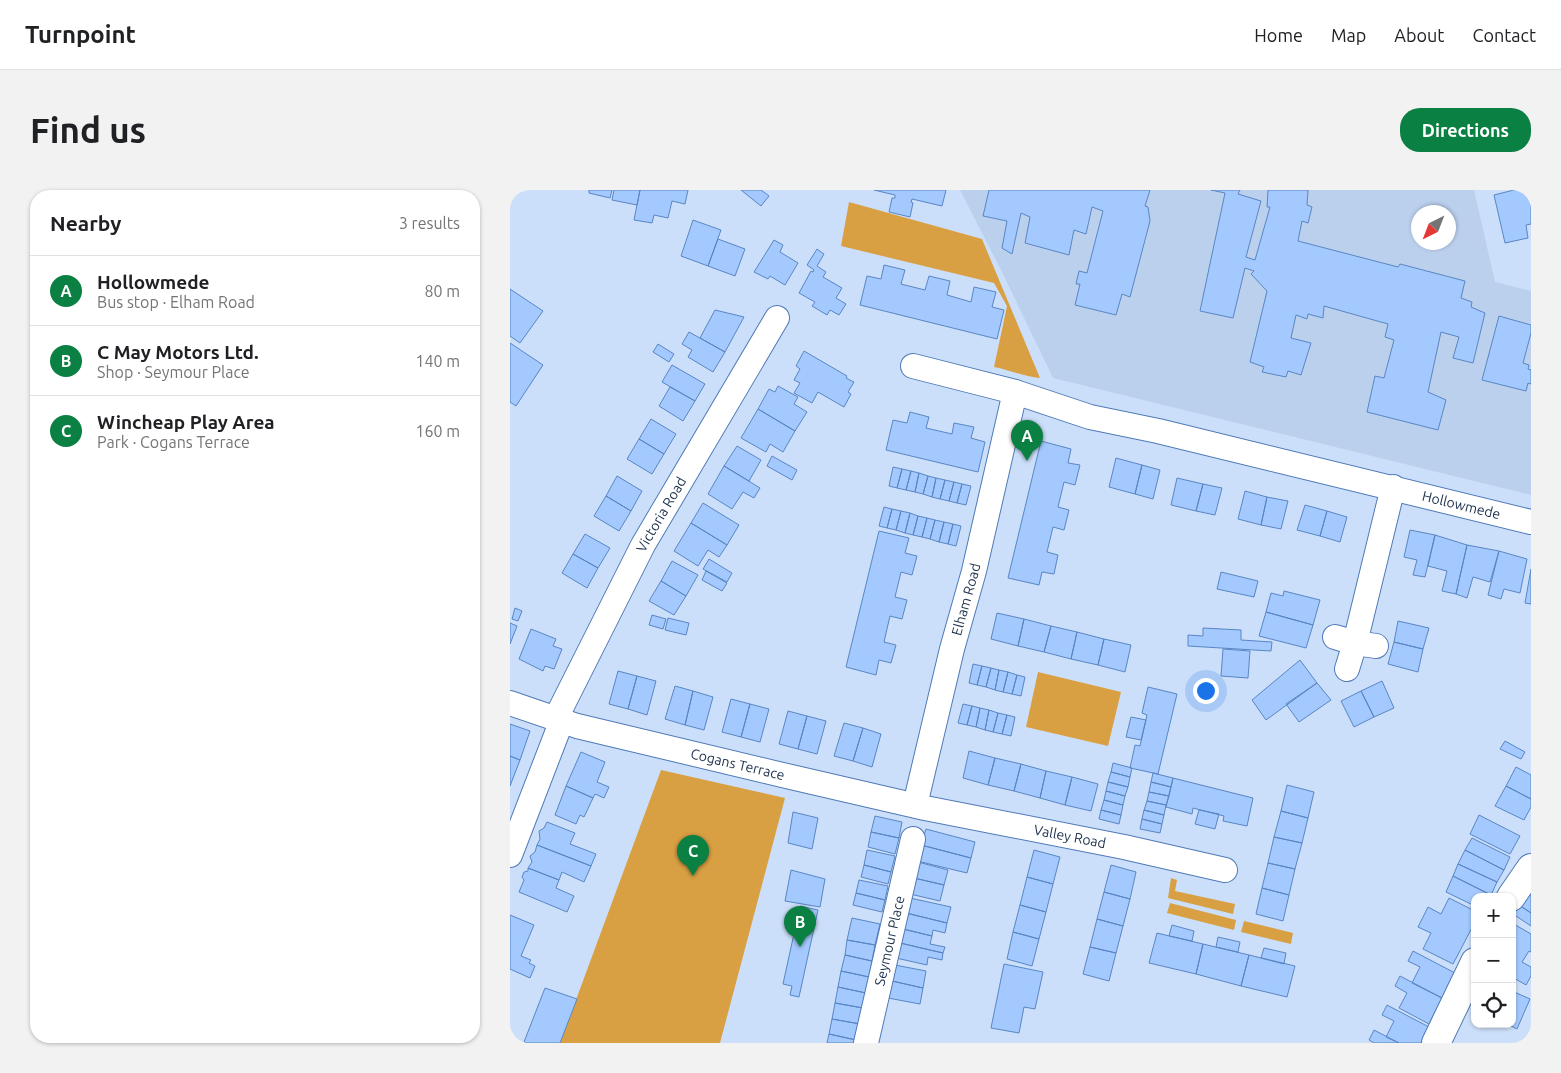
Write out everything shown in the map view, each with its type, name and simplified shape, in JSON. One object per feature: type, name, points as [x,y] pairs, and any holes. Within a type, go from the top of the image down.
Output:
[{"type":"street","name":"Victoria Road","points":[[510,855],[559,719],[643,545],[777,318]]},
{"type":"street","name":"Hollowmede","points":[[913,366],[1015,392],[1090,416],[1393,487],[1531,522]]},
{"type":"street","name":"Elham Road","points":[[915,805],[952,649],[974,571],[1015,392]]},
{"type":"street","points":[[1347,669],[1393,487]]},
{"type":"street","name":"Cogans Terrace","points":[[510,703],[596,730],[915,805]]},
{"type":"street","name":"Valley Road","points":[[915,805],[1124,847],[1224,870]]},
{"type":"street","name":"Seymour Place","points":[[866,1043],[913,839]]},
{"type":"street","points":[[1514,893],[1531,868]]},
{"type":"street","points":[[1436,1043],[1471,970]]},
{"type":"shaded area","points":[[960,190],[1474,190],[1495,282],[1531,291],[1531,495],[1053,378]]},
{"type":"shaded area","points":[[849,202],[982,239],[1040,378],[994,367],[1007,306],[994,283],[841,246]]},
{"type":"shaded area","points":[[1038,672],[1121,692],[1108,746],[1026,727]]},
{"type":"shaded area","points":[[661,770],[785,798],[720,1043],[560,1043]]},
{"type":"shaded area","points":[[1171,878],[1177,880],[1175,891],[1235,904],[1233,914],[1168,898]]},
{"type":"shaded area","points":[[1170,903],[1236,920],[1234,930],[1167,913]]},
{"type":"shaded area","points":[[1244,921],[1293,933],[1291,944],[1241,932]]},
{"type":"building","points":[[589,190],[612,190],[610,198],[589,193]]},
{"type":"building","points":[[614,190],[640,190],[637,205],[612,200]]},
{"type":"building","points":[[640,190],[688,190],[685,204],[672,201],[668,218],[654,215],[652,223],[634,220]]},
{"type":"building","points":[[741,190],[761,190],[769,196],[761,206]]},
{"type":"building","points":[[874,190],[946,190],[942,206],[912,199],[910,217],[889,212],[892,198],[895,198],[895,195]]},
{"type":"building","points":[[989,190],[1150,190],[1145,206],[1148,207],[1150,221],[1130,297],[1122,294],[1116,315],[1075,305],[1080,284],[1076,284],[1079,271],[1087,273],[1103,211],[1092,207],[1086,234],[1074,230],[1069,255],[1025,243],[1030,217],[1021,213],[1012,254],[1002,248],[1007,221],[983,216]]},
{"type":"building","points":[[1211,190],[1240,190],[1238,194],[1261,201],[1246,257],[1255,260],[1270,207],[1267,207],[1268,190],[1308,190],[1307,205],[1312,207],[1308,223],[1302,221],[1298,241],[1398,267],[1400,264],[1465,281],[1461,298],[1472,302],[1471,307],[1485,313],[1473,363],[1453,358],[1459,337],[1441,332],[1428,392],[1446,400],[1438,430],[1367,412],[1375,376],[1384,378],[1394,340],[1385,337],[1388,324],[1324,306],[1323,318],[1308,314],[1307,319],[1296,315],[1291,338],[1311,343],[1301,375],[1288,371],[1286,377],[1262,372],[1264,367],[1250,362],[1267,291],[1251,274],[1254,271],[1245,268],[1233,318],[1200,311],[1225,193]]},
{"type":"building","points":[[1514,190],[1528,190],[1531,203],[1531,224],[1526,225],[1528,238],[1505,243],[1494,195]]},
{"type":"building","points":[[693,220],[721,230],[708,266],[681,256]]},
{"type":"building","points":[[718,239],[745,249],[735,276],[708,266]]},
{"type":"building","points":[[774,240],[783,245],[780,252],[798,263],[785,285],[770,276],[768,279],[754,272]]},
{"type":"building","points":[[817,249],[824,254],[817,266],[826,272],[823,277],[842,288],[836,298],[846,304],[839,315],[830,310],[827,315],[812,306],[815,302],[799,293],[811,271],[813,272],[814,270],[807,265]]},
{"type":"building","points":[[884,265],[905,270],[901,284],[925,290],[929,276],[950,281],[947,295],[971,302],[974,287],[996,292],[992,307],[1004,310],[997,339],[860,305],[867,276],[881,279]]},
{"type":"building","points":[[510,289],[543,311],[520,343],[510,336]]},
{"type":"building","points":[[715,310],[744,317],[725,352],[700,338]]},
{"type":"building","points":[[1499,316],[1531,325],[1531,333],[1523,363],[1529,365],[1528,369],[1531,370],[1531,384],[1528,383],[1526,391],[1482,380]]},
{"type":"building","points":[[689,332],[725,352],[713,372],[688,357],[692,350],[682,344]]},
{"type":"building","points":[[510,343],[543,365],[516,406],[510,402]]},
{"type":"building","points":[[658,344],[674,354],[669,362],[653,352]]},
{"type":"building","points":[[804,351],[854,382],[848,392],[851,394],[844,407],[818,392],[812,403],[794,393],[800,383],[794,380],[800,369],[796,366]]},
{"type":"building","points":[[672,365],[705,384],[695,401],[662,382]]},
{"type":"building","points":[[778,386],[798,397],[794,404],[807,412],[795,431],[758,409],[769,389],[775,392]]},
{"type":"building","points":[[670,387],[695,401],[683,421],[659,406]]},
{"type":"building","points":[[758,409],[795,431],[783,452],[770,444],[766,452],[741,438]]},
{"type":"building","points":[[910,412],[929,417],[926,428],[952,434],[954,423],[974,427],[971,438],[985,442],[978,472],[886,450],[893,420],[907,423]]},
{"type":"building","points":[[651,419],[676,434],[664,454],[639,439]]},
{"type":"building","points":[[639,439],[664,454],[652,474],[627,459]]},
{"type":"building","points":[[1041,441],[1071,449],[1068,463],[1080,465],[1075,485],[1064,482],[1058,507],[1069,510],[1064,530],[1053,527],[1047,552],[1058,555],[1054,574],[1042,572],[1039,585],[1008,578]]},
{"type":"building","points":[[737,446],[761,460],[749,481],[724,466]]},
{"type":"building","points":[[772,456],[797,470],[792,480],[767,466]]},
{"type":"building","points":[[1116,458],[1142,465],[1135,494],[1109,487]]},
{"type":"building","points":[[1142,465],[1160,470],[1153,499],[1135,494]]},
{"type":"building","points":[[724,466],[760,488],[754,498],[743,492],[732,509],[708,494]]},
{"type":"building","points":[[893,467],[902,469],[897,488],[889,486]]},
{"type":"building","points":[[902,469],[911,471],[906,490],[897,488]]},
{"type":"building","points":[[911,471],[919,473],[915,492],[906,490]]},
{"type":"building","points":[[919,473],[928,476],[923,494],[915,492]]},
{"type":"building","points":[[617,476],[642,491],[631,511],[606,496]]},
{"type":"building","points":[[928,476],[936,478],[932,497],[923,494]]},
{"type":"building","points":[[936,478],[945,480],[940,499],[932,497]]},
{"type":"building","points":[[1177,478],[1203,484],[1196,511],[1171,505]]},
{"type":"building","points":[[945,480],[954,482],[949,501],[940,499]]},
{"type":"building","points":[[954,482],[962,484],[957,503],[949,501]]},
{"type":"building","points":[[962,484],[971,486],[966,505],[957,503]]},
{"type":"building","points":[[1203,484],[1222,488],[1215,515],[1196,511]]},
{"type":"building","points":[[1245,491],[1267,497],[1261,525],[1238,519]]},
{"type":"building","points":[[606,496],[631,511],[619,531],[594,516]]},
{"type":"building","points":[[1267,497],[1288,501],[1281,529],[1261,525]]},
{"type":"building","points":[[703,503],[739,525],[727,545],[691,523]]},
{"type":"building","points":[[1305,505],[1327,511],[1320,536],[1297,530]]},
{"type":"building","points":[[884,507],[892,509],[887,528],[879,526]]},
{"type":"building","points":[[892,509],[901,511],[896,530],[887,528]]},
{"type":"building","points":[[901,511],[910,513],[905,533],[896,530]]},
{"type":"building","points":[[1327,511],[1347,517],[1340,542],[1320,536]]},
{"type":"building","points":[[910,513],[918,516],[913,535],[905,533]]},
{"type":"building","points":[[918,516],[927,518],[922,537],[913,535]]},
{"type":"building","points":[[927,518],[935,520],[930,539],[922,537]]},
{"type":"building","points":[[935,520],[944,522],[939,542],[930,539]]},
{"type":"building","points":[[944,522],[953,524],[948,544],[939,542]]},
{"type":"building","points":[[691,523],[727,545],[719,557],[708,550],[698,566],[674,551]]},
{"type":"building","points":[[953,524],[961,526],[956,546],[948,544]]},
{"type":"building","points":[[1410,530],[1435,535],[1425,577],[1413,575],[1417,560],[1404,557]]},
{"type":"building","points":[[879,531],[909,538],[905,553],[917,556],[912,575],[901,572],[895,597],[907,600],[902,619],[890,616],[884,642],[896,645],[891,663],[879,660],[876,675],[846,667]]},
{"type":"building","points":[[585,534],[610,548],[598,568],[573,554]]},
{"type":"building","points":[[1435,535],[1467,545],[1456,594],[1442,591],[1447,571],[1428,566]]},
{"type":"building","points":[[1467,545],[1499,551],[1490,582],[1473,577],[1467,598],[1456,594]]},
{"type":"building","points":[[1499,551],[1527,559],[1520,593],[1504,589],[1501,599],[1488,595]]},
{"type":"building","points":[[573,554],[598,568],[587,588],[562,573]]},
{"type":"building","points":[[709,559],[732,573],[727,582],[703,569]]},
{"type":"building","points":[[672,561],[698,575],[686,596],[661,581]]},
{"type":"building","points":[[1531,569],[1531,604],[1525,603]]},
{"type":"building","points":[[706,571],[727,583],[722,591],[702,580]]},
{"type":"building","points":[[1221,572],[1258,581],[1254,597],[1217,589]]},
{"type":"building","points":[[661,581],[686,596],[674,615],[649,601]]},
{"type":"building","points":[[1284,591],[1320,600],[1313,625],[1266,612],[1271,593],[1283,596]]},
{"type":"building","points":[[515,608],[522,611],[518,621],[512,619]]},
{"type":"building","points":[[1266,612],[1313,625],[1306,648],[1259,636]]},
{"type":"building","points":[[997,613],[1024,619],[1018,646],[991,639]]},
{"type":"building","points":[[652,615],[666,619],[663,629],[649,625]]},
{"type":"building","points":[[668,618],[689,623],[686,635],[665,630]]},
{"type":"building","points":[[1024,619],[1051,626],[1044,652],[1018,646]]},
{"type":"building","points":[[1398,621],[1429,628],[1423,649],[1394,642]]},
{"type":"building","points":[[510,623],[517,626],[510,644]]},
{"type":"building","points":[[1051,626],[1077,632],[1071,659],[1044,652]]},
{"type":"building","points":[[1203,628],[1241,630],[1241,640],[1272,642],[1271,651],[1188,646],[1188,635],[1203,636]]},
{"type":"building","points":[[531,629],[556,639],[553,646],[562,649],[554,669],[545,666],[543,671],[519,659]]},
{"type":"building","points":[[1077,632],[1104,639],[1098,665],[1071,659]]},
{"type":"building","points":[[1104,639],[1131,645],[1125,672],[1098,665]]},
{"type":"building","points":[[1394,642],[1423,649],[1418,672],[1388,664]]},
{"type":"building","points":[[1223,649],[1250,651],[1248,678],[1221,676]]},
{"type":"building","points":[[1300,660],[1317,683],[1266,720],[1252,700]]},
{"type":"building","points":[[973,664],[982,666],[977,685],[969,683]]},
{"type":"building","points":[[982,666],[991,668],[986,687],[977,685]]},
{"type":"building","points":[[991,668],[999,670],[995,690],[986,687]]},
{"type":"building","points":[[999,670],[1008,672],[1003,692],[995,690]]},
{"type":"building","points":[[618,671],[637,676],[628,709],[609,704]]},
{"type":"building","points":[[1008,672],[1017,675],[1012,694],[1003,692]]},
{"type":"building","points":[[1017,675],[1025,677],[1021,696],[1012,694]]},
{"type":"building","points":[[637,676],[656,681],[647,715],[628,709]]},
{"type":"building","points":[[1382,681],[1394,708],[1374,717],[1361,691]]},
{"type":"building","points":[[1317,683],[1331,700],[1299,722],[1286,704]]},
{"type":"building","points":[[675,686],[693,691],[685,725],[665,719]]},
{"type":"building","points":[[1148,687],[1177,694],[1158,774],[1130,768],[1135,745],[1140,746],[1147,715],[1142,713]]},
{"type":"building","points":[[693,691],[713,697],[704,730],[685,725]]},
{"type":"building","points":[[1361,691],[1374,717],[1354,727],[1341,701]]},
{"type":"building","points":[[731,699],[750,704],[741,737],[722,732]]},
{"type":"building","points":[[750,704],[769,709],[760,742],[741,737]]},
{"type":"building","points":[[963,704],[972,706],[967,725],[958,723]]},
{"type":"building","points":[[972,706],[980,708],[976,727],[967,725]]},
{"type":"building","points":[[980,708],[989,710],[985,730],[976,727]]},
{"type":"building","points":[[989,710],[998,713],[993,732],[985,730]]},
{"type":"building","points":[[788,711],[807,716],[798,749],[779,744]]},
{"type":"building","points":[[998,713],[1007,715],[1002,734],[993,732]]},
{"type":"building","points":[[1007,715],[1015,717],[1011,736],[1002,734]]},
{"type":"building","points":[[807,716],[826,721],[817,754],[798,749]]},
{"type":"building","points":[[1131,717],[1146,720],[1141,740],[1126,737]]},
{"type":"building","points":[[844,723],[863,728],[853,761],[834,756]]},
{"type":"building","points":[[510,724],[530,731],[520,760],[510,756]]},
{"type":"building","points":[[863,728],[881,734],[872,767],[853,761]]},
{"type":"building","points":[[1505,741],[1525,752],[1521,759],[1500,749]]},
{"type":"building","points":[[969,751],[995,758],[988,785],[963,778]]},
{"type":"building","points":[[581,752],[605,762],[597,782],[609,787],[604,798],[595,794],[593,798],[566,786]]},
{"type":"building","points":[[510,756],[520,760],[510,786]]},
{"type":"building","points":[[995,758],[1021,764],[1014,791],[988,785]]},
{"type":"building","points":[[1113,763],[1132,768],[1130,777],[1111,772]]},
{"type":"building","points":[[1021,764],[1046,771],[1040,798],[1014,791]]},
{"type":"building","points":[[1516,767],[1531,775],[1531,799],[1506,786]]},
{"type":"building","points":[[1046,771],[1072,777],[1065,805],[1040,798]]},
{"type":"building","points":[[1111,772],[1130,777],[1128,787],[1108,782]]},
{"type":"building","points":[[1153,773],[1173,778],[1171,787],[1151,782]]},
{"type":"building","points":[[1072,777],[1098,784],[1091,811],[1065,805]]},
{"type":"building","points":[[1173,778],[1253,798],[1247,826],[1223,821],[1224,816],[1193,808],[1192,814],[1166,807]]},
{"type":"building","points":[[1108,782],[1128,787],[1125,796],[1106,791]]},
{"type":"building","points":[[1151,782],[1171,787],[1169,796],[1149,792]]},
{"type":"building","points":[[1287,785],[1314,792],[1308,818],[1281,811]]},
{"type":"building","points":[[566,786],[593,798],[584,817],[580,815],[576,824],[555,815]]},
{"type":"building","points":[[1506,786],[1531,799],[1531,807],[1524,820],[1495,806]]},
{"type":"building","points":[[1106,791],[1125,796],[1123,805],[1104,800]]},
{"type":"building","points":[[1149,792],[1169,796],[1166,805],[1147,801]]},
{"type":"building","points":[[1104,800],[1123,805],[1121,815],[1101,810]]},
{"type":"building","points":[[1147,801],[1166,805],[1164,815],[1144,810]]},
{"type":"building","points":[[1101,810],[1121,815],[1119,824],[1099,819]]},
{"type":"building","points":[[1144,810],[1164,815],[1162,824],[1142,819]]},
{"type":"building","points":[[1199,810],[1219,814],[1215,829],[1195,824]]},
{"type":"building","points":[[1281,811],[1308,818],[1302,843],[1274,837]]},
{"type":"building","points":[[793,812],[818,818],[812,849],[788,843]]},
{"type":"building","points":[[1479,815],[1520,836],[1510,854],[1470,834]]},
{"type":"building","points":[[875,816],[902,822],[899,838],[871,832]]},
{"type":"building","points":[[1142,819],[1162,824],[1160,833],[1140,829]]},
{"type":"building","points":[[547,822],[575,833],[570,844],[596,854],[591,866],[537,845],[540,839],[539,831],[544,828]]},
{"type":"building","points":[[926,829],[975,842],[971,858],[921,845]]},
{"type":"building","points":[[871,832],[899,838],[895,854],[868,847]]},
{"type":"building","points":[[1274,837],[1302,843],[1295,869],[1268,863]]},
{"type":"building","points":[[1472,838],[1510,857],[1504,870],[1465,850]]},
{"type":"building","points":[[537,845],[591,866],[584,882],[562,872],[559,880],[528,868],[532,862],[530,856],[535,852]]},
{"type":"building","points":[[921,845],[971,858],[967,873],[917,861]]},
{"type":"building","points":[[867,850],[895,856],[891,872],[864,865]]},
{"type":"building","points":[[1034,850],[1060,857],[1053,884],[1027,877]]},
{"type":"building","points":[[1465,850],[1504,870],[1497,882],[1458,864]]},
{"type":"building","points":[[918,862],[948,870],[944,885],[914,878]]},
{"type":"building","points":[[1268,863],[1295,869],[1289,895],[1262,888]]},
{"type":"building","points":[[1458,864],[1497,882],[1492,893],[1487,893],[1453,876]]},
{"type":"building","points":[[864,865],[891,872],[888,884],[861,877]]},
{"type":"building","points":[[1111,865],[1136,872],[1130,899],[1104,892]]},
{"type":"building","points":[[528,868],[559,880],[556,888],[574,896],[567,912],[519,892],[524,880],[522,877],[524,872],[528,871]]},
{"type":"building","points":[[791,870],[825,879],[820,907],[785,901]]},
{"type":"building","points":[[1453,876],[1487,893],[1471,893],[1471,904],[1446,892]]},
{"type":"building","points":[[1027,877],[1053,884],[1046,912],[1020,905]]},
{"type":"building","points":[[914,878],[944,885],[940,901],[910,894]]},
{"type":"building","points":[[859,880],[888,886],[885,900],[856,893]]},
{"type":"building","points":[[1262,888],[1289,895],[1283,921],[1256,914]]},
{"type":"building","points":[[1104,892],[1130,899],[1123,926],[1097,919]]},
{"type":"building","points":[[856,893],[885,900],[882,912],[853,905]]},
{"type":"building","points":[[1527,893],[1531,896],[1531,913],[1519,905]]},
{"type":"building","points":[[910,898],[951,907],[947,923],[906,913]]},
{"type":"building","points":[[1449,898],[1471,909],[1471,930],[1453,964],[1423,949],[1431,933],[1418,927],[1428,907],[1441,914]]},
{"type":"building","points":[[1020,905],[1046,912],[1039,939],[1013,932]]},
{"type":"building","points":[[1519,905],[1531,913],[1531,926],[1516,916],[1516,910]]},
{"type":"building","points":[[800,906],[818,910],[799,997],[790,995],[792,986],[783,984]]},
{"type":"building","points":[[906,913],[947,923],[945,933],[933,930],[932,936],[903,929]]},
{"type":"building","points":[[510,915],[534,925],[521,956],[531,960],[529,963],[535,966],[530,978],[510,969]]},
{"type":"building","points":[[852,918],[880,924],[875,945],[847,940]]},
{"type":"building","points":[[1097,919],[1123,926],[1116,953],[1090,947]]},
{"type":"building","points":[[1172,925],[1194,931],[1192,941],[1169,936]]},
{"type":"building","points":[[1516,925],[1531,934],[1531,952],[1529,951],[1522,962],[1531,967],[1531,976],[1526,985],[1516,979]]},
{"type":"building","points":[[903,929],[932,936],[930,944],[945,947],[943,953],[900,943]]},
{"type":"building","points":[[1013,932],[1039,939],[1032,966],[1007,959]]},
{"type":"building","points":[[1157,933],[1203,944],[1196,974],[1149,963]]},
{"type":"building","points":[[1218,937],[1240,942],[1238,952],[1216,947]]},
{"type":"building","points":[[847,940],[875,945],[872,961],[845,955]]},
{"type":"building","points":[[900,943],[943,953],[942,960],[928,957],[927,965],[896,958]]},
{"type":"building","points":[[1203,944],[1249,955],[1241,986],[1196,974]]},
{"type":"building","points":[[1090,947],[1116,953],[1109,981],[1083,974]]},
{"type":"building","points":[[1264,948],[1286,953],[1284,964],[1261,958]]},
{"type":"building","points":[[1413,951],[1455,973],[1442,998],[1412,983],[1420,967],[1408,961]]},
{"type":"building","points":[[845,955],[872,961],[869,977],[841,971]]},
{"type":"building","points":[[1249,955],[1295,966],[1287,997],[1241,986]]},
{"type":"building","points":[[1004,964],[1043,972],[1035,1009],[1024,1007],[1019,1033],[991,1028]]},
{"type":"building","points":[[895,965],[926,971],[923,988],[892,981]]},
{"type":"building","points":[[841,971],[869,977],[866,993],[838,987]]},
{"type":"building","points":[[1400,976],[1442,998],[1429,1024],[1399,1008],[1407,993],[1395,986]]},
{"type":"building","points":[[892,981],[923,988],[920,1004],[888,998]]},
{"type":"building","points":[[838,987],[866,993],[863,1008],[835,1003]]},
{"type":"building","points":[[545,988],[577,999],[560,1043],[524,1042]]},
{"type":"building","points":[[1516,993],[1530,999],[1517,1029],[1515,1028]]},
{"type":"building","points":[[835,1003],[863,1008],[860,1024],[832,1019]]},
{"type":"building","points":[[1387,1005],[1429,1027],[1421,1043],[1399,1043],[1386,1037],[1394,1021],[1382,1015]]},
{"type":"building","points":[[832,1019],[860,1024],[856,1040],[829,1034]]},
{"type":"building","points":[[1374,1030],[1399,1043],[1374,1043],[1369,1040]]},
{"type":"building","points":[[829,1034],[856,1040],[856,1043],[827,1043]]},
{"type":"place","name":"Hollowmede","points":[[1027,461]]},
{"type":"place","name":"Wincheap Play Area","points":[[693,876]]},
{"type":"place","name":"C May Motors Ltd.","points":[[800,947]]}]
